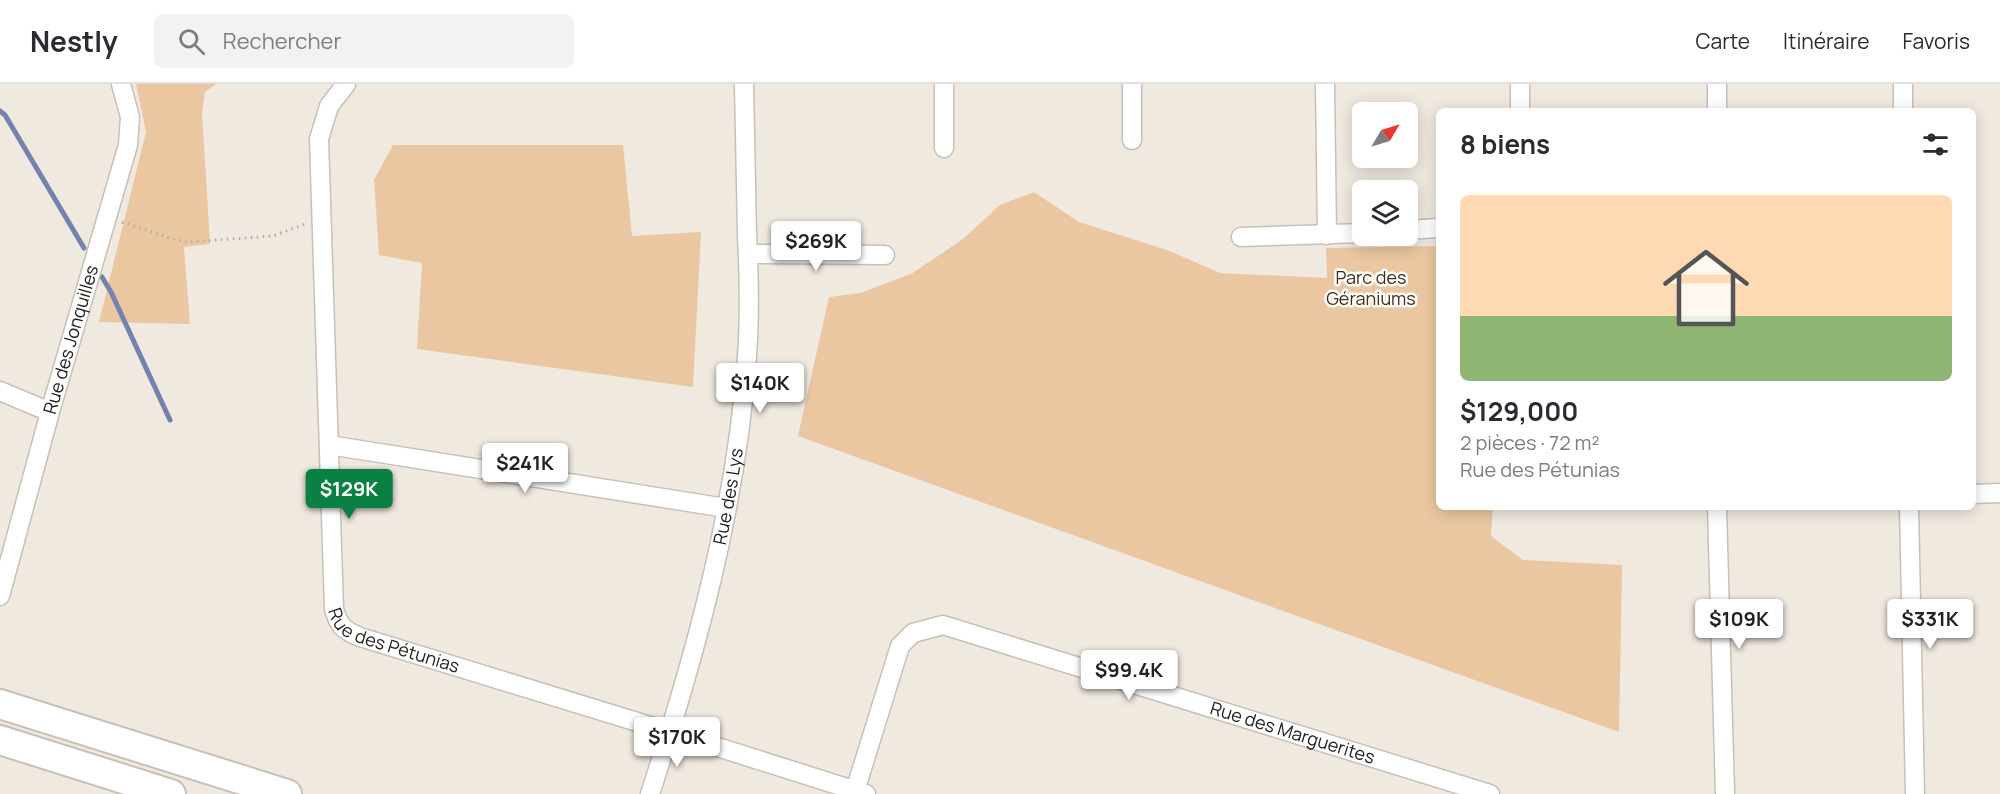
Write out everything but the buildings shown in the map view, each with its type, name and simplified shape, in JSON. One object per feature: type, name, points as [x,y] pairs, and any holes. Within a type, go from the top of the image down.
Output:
[{"type":"main road","points":[[0,704],[287,794]]},
{"type":"main road","points":[[0,740],[171,794]]},
{"type":"street","name":"Rue des Jonquilles","points":[[0,596],[50,412],[128,145],[130,117],[121,84]]},
{"type":"street","name":"Rue des Pétunias","points":[[346,84],[329,106],[319,139],[334,609],[338,621],[346,631],[360,637],[861,792]]},
{"type":"street","name":"Rue des Lys","points":[[650,794],[670,732],[709,587],[741,423],[747,354],[748,254],[744,84]]},
{"type":"street","points":[[944,84],[944,148]]},
{"type":"street","points":[[1132,84],[1132,140]]},
{"type":"street","points":[[1325,84],[1327,235]]},
{"type":"street","points":[[1520,84],[1520,108]]},
{"type":"street","points":[[1717,84],[1717,108]]},
{"type":"street","points":[[1903,84],[1903,108]]},
{"type":"street","points":[[1418,229],[1436,228]]},
{"type":"street","points":[[1241,237],[1352,234]]},
{"type":"street","points":[[748,254],[885,255]]},
{"type":"street","points":[[0,391],[50,412]]},
{"type":"street","points":[[329,445],[726,508]]},
{"type":"street","points":[[1976,494],[2000,494]]},
{"type":"street","points":[[1717,510],[1725,794]]},
{"type":"street","points":[[1909,510],[1915,794]]},
{"type":"street","name":"Rue des Marguerites","points":[[861,792],[900,646],[913,633],[943,625],[1490,794]]},
{"type":"path","points":[[106,216],[187,242],[273,236],[321,218]]},
{"type":"green space","points":[[136,84],[216,84],[205,92],[202,113],[210,244],[184,247],[190,324],[99,322],[146,132]]},
{"type":"green space","points":[[393,145],[623,145],[632,236],[701,232],[693,387],[417,349],[422,263],[379,255],[374,180]]},
{"type":"green space","name":"Parc des Géraniums","points":[[1034,192],[1079,222],[1167,250],[1220,273],[1327,278],[1326,248],[1436,246],[1436,510],[1493,510],[1491,536],[1523,560],[1622,565],[1619,732],[798,436],[829,297],[860,293],[911,274],[963,239],[1000,205]]},
{"type":"waterway","points":[[0,111],[5,115],[84,248]]},
{"type":"waterway","points":[[102,277],[170,420]]}]
